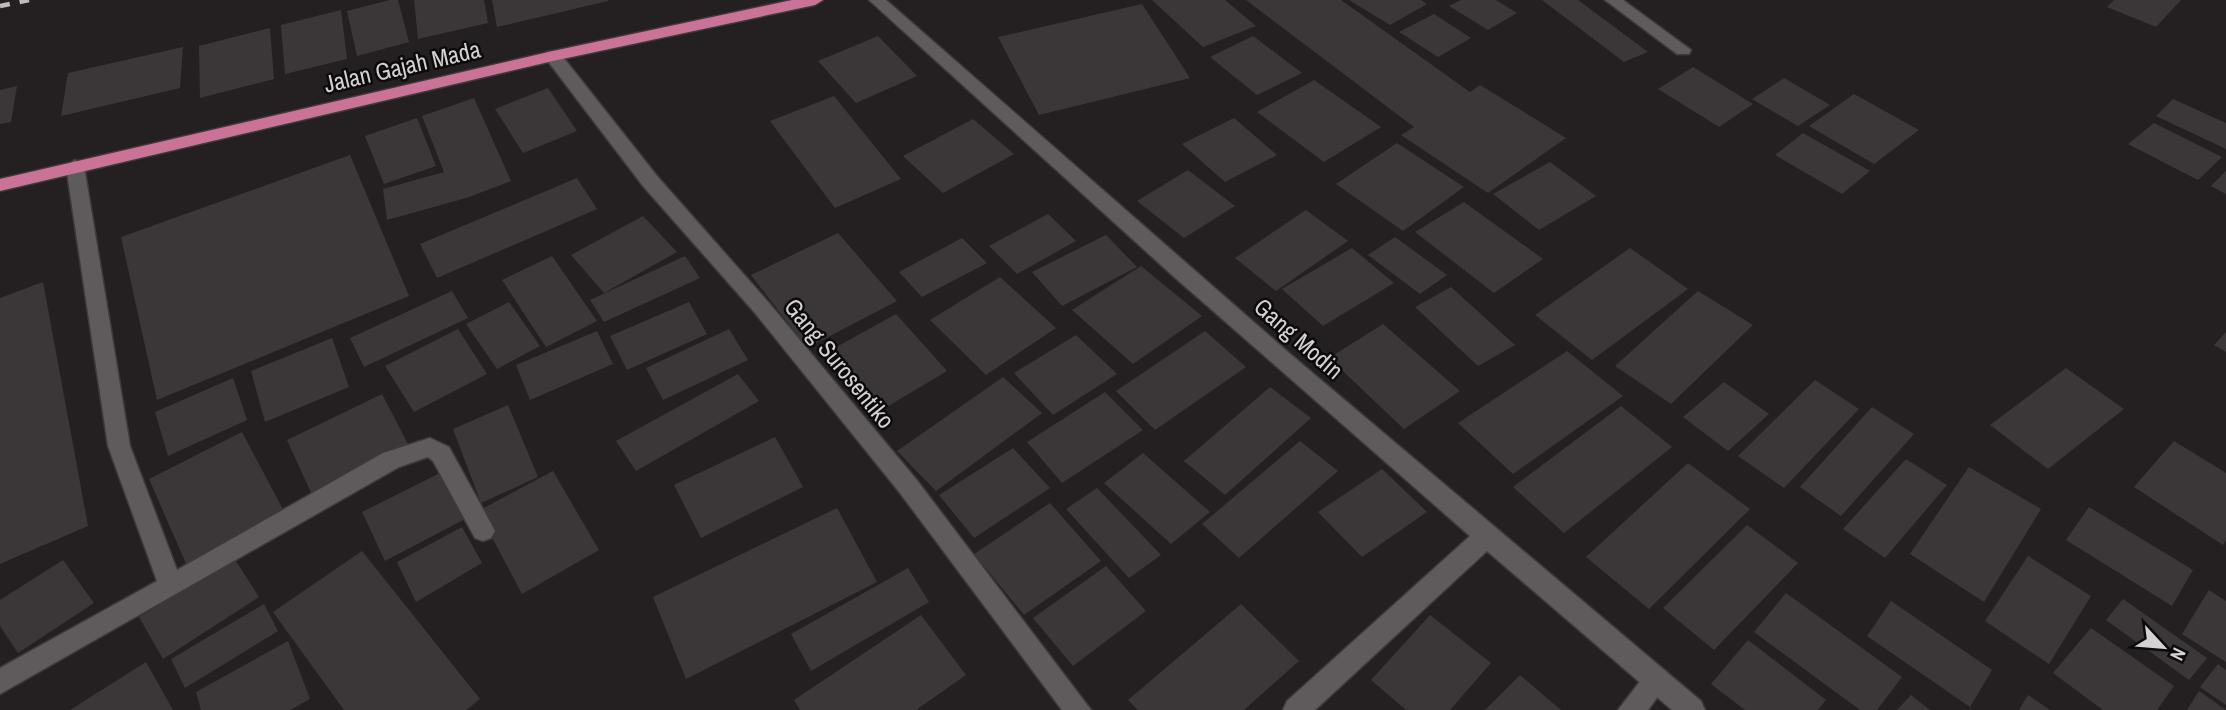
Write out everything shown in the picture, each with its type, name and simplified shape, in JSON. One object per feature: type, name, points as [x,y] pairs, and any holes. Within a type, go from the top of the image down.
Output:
[{"type":"highway","name":"Jalan Gajah Mada","points":[[0,185],[553,56],[815,0]]},
{"type":"street","name":"Gang Modin","points":[[877,0],[992,105],[1486,537],[1692,710]]},
{"type":"street","points":[[1613,0],[1683,50]]},
{"type":"street","name":"Gang Surosentiko","points":[[553,56],[650,181],[762,309],[908,486],[1078,710]]},
{"type":"street","points":[[75,166],[119,446],[171,586]]},
{"type":"street","points":[[0,682],[391,460],[430,447],[441,454],[483,531]]},
{"type":"street","points":[[1296,710],[1486,537]]},
{"type":"street","points":[[1631,710],[1657,680]]},
{"type":"building","points":[[398,0],[409,42],[357,56],[347,11]]},
{"type":"building","points":[[414,0],[484,0],[488,23],[418,39]]},
{"type":"building","points":[[492,0],[608,0],[608,1],[497,27]]},
{"type":"building","points":[[1152,0],[1225,0],[1256,26],[1203,47]]},
{"type":"building","points":[[1246,0],[1341,0],[1470,92],[1480,85],[1566,138],[1488,193],[1401,135],[1414,127]]},
{"type":"building","points":[[1349,0],[1421,0],[1427,4],[1390,25]]},
{"type":"building","points":[[1461,0],[1496,0],[1517,13],[1488,30],[1449,6]]},
{"type":"building","points":[[1542,0],[1578,0],[1648,52],[1624,62]]},
{"type":"building","points":[[2114,0],[2181,0],[2156,27],[2107,7]]},
{"type":"building","points":[[1142,4],[1190,78],[1039,115],[998,37]]},
{"type":"building","points":[[341,10],[347,59],[285,74],[281,25]]},
{"type":"building","points":[[1434,14],[1471,38],[1438,57],[1399,32]]},
{"type":"building","points":[[270,28],[274,79],[200,98],[199,46]]},
{"type":"building","points":[[878,36],[917,76],[856,103],[818,61]]},
{"type":"building","points":[[1253,36],[1302,73],[1257,95],[1210,57]]},
{"type":"building","points":[[183,47],[180,88],[61,116],[68,73]]},
{"type":"building","points":[[1693,67],[1753,104],[1719,127],[1658,89]]},
{"type":"building","points":[[1784,78],[1830,105],[1798,126],[1752,99]]},
{"type":"building","points":[[1314,80],[1381,127],[1324,162],[1257,112]]},
{"type":"building","points":[[17,86],[11,122],[0,124],[0,90]]},
{"type":"building","points":[[548,88],[577,131],[523,153],[495,109]]},
{"type":"building","points":[[1854,94],[1919,130],[1874,164],[1809,126]]},
{"type":"building","points":[[834,96],[901,179],[835,208],[770,121]]},
{"type":"building","points":[[474,98],[511,181],[466,198],[387,220],[383,189],[444,172],[422,116]]},
{"type":"building","points":[[2173,99],[2226,123],[2226,149],[2156,116]]},
{"type":"building","points":[[417,118],[436,166],[384,184],[365,136]]},
{"type":"building","points":[[1234,118],[1277,155],[1225,182],[1182,144]]},
{"type":"building","points":[[973,119],[1014,154],[943,193],[903,156]]},
{"type":"building","points":[[2154,123],[2222,157],[2198,180],[2128,144]]},
{"type":"building","points":[[1803,133],[1870,171],[1842,194],[1775,155]]},
{"type":"building","points":[[1397,143],[1464,187],[1403,231],[1336,184]]},
{"type":"building","points":[[350,155],[409,296],[157,400],[121,237]]},
{"type":"building","points":[[1550,162],[1596,196],[1539,230],[1493,194]]},
{"type":"building","points":[[1188,170],[1235,206],[1184,238],[1137,201]]},
{"type":"building","points":[[2226,171],[2226,194],[2211,186]]},
{"type":"building","points":[[577,178],[597,209],[437,278],[420,244]]},
{"type":"building","points":[[1464,202],[1543,259],[1494,293],[1415,232]]},
{"type":"building","points":[[1306,210],[1348,241],[1276,291],[1235,258]]},
{"type":"building","points":[[1048,214],[1076,241],[1017,274],[989,246]]},
{"type":"building","points":[[643,216],[677,252],[604,293],[571,255]]},
{"type":"building","points":[[838,233],[897,301],[807,348],[751,275]]},
{"type":"building","points":[[1106,235],[1137,267],[1062,306],[1032,272]]},
{"type":"building","points":[[1395,237],[1447,275],[1420,294],[1368,255]]},
{"type":"building","points":[[962,238],[987,263],[922,297],[899,272]]},
{"type":"building","points":[[1352,248],[1394,283],[1323,326],[1282,289]]},
{"type":"building","points":[[1630,248],[1688,289],[1592,360],[1535,315]]},
{"type":"building","points":[[552,256],[597,321],[546,347],[502,280]]},
{"type":"building","points":[[685,256],[700,278],[604,322],[590,300]]},
{"type":"building","points":[[1141,266],[1202,316],[1133,364],[1072,310]]},
{"type":"building","points":[[1000,277],[1056,328],[986,375],[930,320]]},
{"type":"building","points":[[43,282],[88,526],[0,564],[0,298]]},
{"type":"building","points":[[1451,287],[1515,345],[1478,366],[1415,307]]},
{"type":"building","points":[[452,291],[468,318],[364,367],[350,338]]},
{"type":"building","points":[[1698,291],[1753,325],[1671,404],[1615,366]]},
{"type":"building","points":[[509,302],[540,346],[497,369],[466,324]]},
{"type":"building","points":[[689,302],[707,334],[627,370],[610,336]]},
{"type":"building","points":[[896,314],[947,371],[880,411],[831,350]]},
{"type":"building","points":[[1383,324],[1460,391],[1404,429],[1329,358]]},
{"type":"building","points":[[458,329],[487,374],[414,412],[385,366]]},
{"type":"building","points":[[729,329],[748,360],[663,400],[646,368]]},
{"type":"building","points":[[597,331],[613,364],[530,400],[516,365]]},
{"type":"building","points":[[1205,331],[1246,367],[1155,430],[1116,391]]},
{"type":"building","points":[[2226,332],[2226,352],[2214,345]]},
{"type":"building","points":[[1076,335],[1117,374],[1053,415],[1014,373]]},
{"type":"building","points":[[332,338],[349,387],[265,422],[251,371]]},
{"type":"building","points":[[1567,351],[1623,396],[1513,474],[1458,423]]},
{"type":"building","points":[[2066,368],[2124,409],[2048,469],[1990,425]]},
{"type":"building","points":[[738,374],[759,401],[636,471],[616,441]]},
{"type":"building","points":[[1003,377],[1042,413],[936,491],[897,451]]},
{"type":"building","points":[[233,378],[247,420],[168,456],[155,412]]},
{"type":"building","points":[[1815,380],[1859,409],[1784,488],[1738,456]]},
{"type":"building","points":[[1724,382],[1769,414],[1728,451],[1683,417]]},
{"type":"building","points":[[1270,387],[1311,418],[1225,495],[1184,461]]},
{"type":"building","points":[[1105,392],[1143,430],[1062,483],[1027,442]]},
{"type":"building","points":[[382,394],[410,448],[313,497],[287,440]]},
{"type":"building","points":[[508,405],[538,477],[481,503],[453,429]]},
{"type":"building","points":[[1621,406],[1672,447],[1564,533],[1513,487]]},
{"type":"building","points":[[1872,407],[1914,434],[1841,516],[1800,487]]},
{"type":"building","points":[[242,432],[286,515],[188,568],[149,479]]},
{"type":"building","points":[[775,437],[803,487],[701,538],[674,485]]},
{"type":"building","points":[[1300,441],[1338,471],[1239,558],[1202,524]]},
{"type":"building","points":[[2174,441],[2226,473],[2226,540],[2223,545],[2134,487]]},
{"type":"building","points":[[1013,448],[1050,488],[974,538],[939,495]]},
{"type":"building","points":[[1143,453],[1210,512],[1171,544],[1104,483]]},
{"type":"building","points":[[1906,459],[1947,485],[1885,558],[1843,529]]},
{"type":"building","points":[[1688,463],[1750,509],[1649,609],[1586,557]]},
{"type":"building","points":[[1969,467],[2041,509],[1984,602],[1910,554]]},
{"type":"building","points":[[1382,469],[1427,512],[1362,557],[1318,512]]},
{"type":"building","points":[[553,471],[599,550],[522,594],[478,511]]},
{"type":"building","points":[[442,472],[465,519],[385,561],[362,512]]},
{"type":"building","points":[[1097,488],[1161,555],[1129,578],[1066,509]]},
{"type":"building","points":[[1050,503],[1101,561],[1024,615],[974,554]]},
{"type":"building","points":[[2089,507],[2193,570],[2172,606],[2066,540]]},
{"type":"building","points":[[837,508],[877,582],[686,679],[653,597]]},
{"type":"building","points":[[1747,525],[1798,563],[1714,650],[1663,608]]},
{"type":"building","points":[[462,527],[482,563],[416,602],[397,562]]},
{"type":"building","points":[[362,551],[480,699],[466,710],[344,710],[273,612]]},
{"type":"building","points":[[2028,556],[2091,596],[2049,664],[1985,621]]},
{"type":"building","points":[[234,558],[259,597],[163,659],[139,617]]},
{"type":"building","points":[[63,560],[94,603],[18,653],[0,626],[0,600]]},
{"type":"building","points":[[1106,566],[1146,611],[1073,666],[1033,618]]},
{"type":"building","points":[[908,568],[929,602],[811,671],[791,634]]},
{"type":"building","points":[[2209,590],[2226,601],[2226,662],[2182,634]]},
{"type":"building","points":[[1786,593],[1902,677],[1877,710],[1860,710],[1754,632]]},
{"type":"building","points":[[2123,599],[2207,658],[2189,680],[2106,620]]},
{"type":"building","points":[[1891,601],[1992,670],[1970,707],[1867,636]]},
{"type":"building","points":[[264,604],[278,631],[185,688],[171,659]]},
{"type":"building","points":[[1241,604],[1299,661],[1244,710],[1138,710],[1128,700]]},
{"type":"building","points":[[921,615],[966,675],[916,710],[800,710],[794,700]]},
{"type":"building","points":[[1430,615],[1491,663],[1450,710],[1406,710],[1371,680]]},
{"type":"building","points":[[2091,628],[2174,686],[2157,710],[2103,710],[2053,673]]},
{"type":"building","points":[[1748,640],[1826,700],[1818,710],[1745,710],[1711,684]]},
{"type":"building","points":[[288,641],[310,699],[290,710],[201,710],[196,692]]},
{"type":"building","points":[[146,662],[173,710],[70,710]]},
{"type":"building","points":[[2218,664],[2226,670],[2226,705],[2200,687]]},
{"type":"building","points":[[1520,675],[1561,710],[1485,710]]},
{"type":"building","points":[[2199,691],[2226,710],[2187,710]]},
{"type":"building","points":[[1911,695],[1930,710],[1897,710]]},
{"type":"building","points":[[2028,695],[2050,710],[2019,710]]},
{"type":"railway","points":[[0,6],[29,0]]}]
